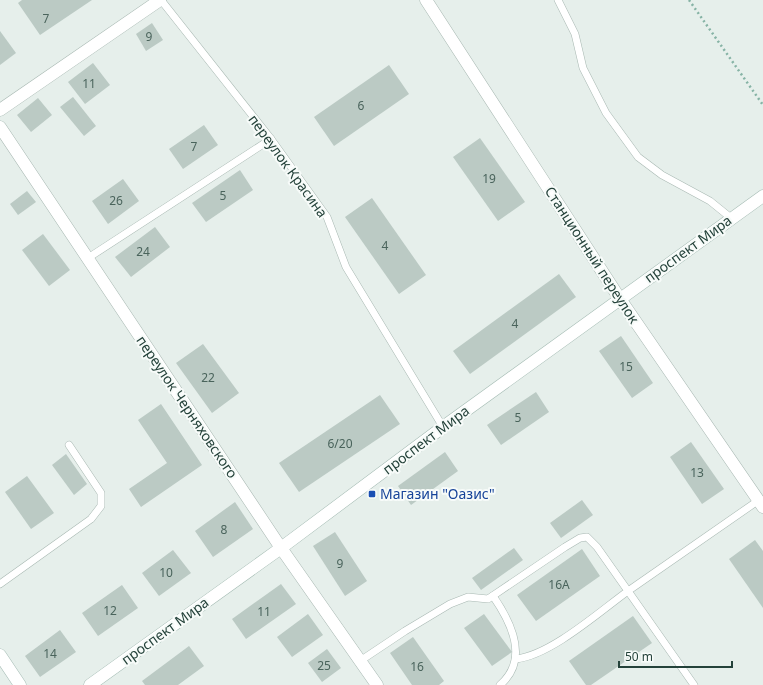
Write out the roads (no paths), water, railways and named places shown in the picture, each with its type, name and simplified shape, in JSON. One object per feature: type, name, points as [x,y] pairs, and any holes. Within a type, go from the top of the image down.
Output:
[{"type":"street","points":[[0,110],[161,0]]},
{"type":"street","name":"Станционный переулок","points":[[426,0],[620,299],[761,503]]},
{"type":"street","name":"переулок Черняховского","points":[[0,127],[281,548],[377,685]]},
{"type":"street","name":"проспект Мира","points":[[90,685],[281,548],[443,427],[763,196]]},
{"type":"street","points":[[0,655],[20,685]]},
{"type":"lane","name":"переулок Красина","points":[[161,0],[271,139],[327,217],[346,267],[443,427]]},
{"type":"lane","points":[[558,0],[575,34],[583,68],[606,113],[638,157],[662,175],[710,201],[731,218]]},
{"type":"lane","points":[[88,258],[271,139]]},
{"type":"lane","points":[[0,584],[91,519],[101,506],[101,493],[69,445]]},
{"type":"lane","points":[[516,659],[526,658],[546,649],[628,591],[761,503]]},
{"type":"lane","points":[[360,661],[405,631],[450,604],[468,597],[488,599],[565,547],[580,538],[587,537],[597,547],[694,685]]},
{"type":"lane","points":[[493,596],[505,613],[512,629],[516,646],[516,664],[500,685]]},
{"type":"place","name":"Магазин \"Оазис\"","points":[[372,494]]}]
